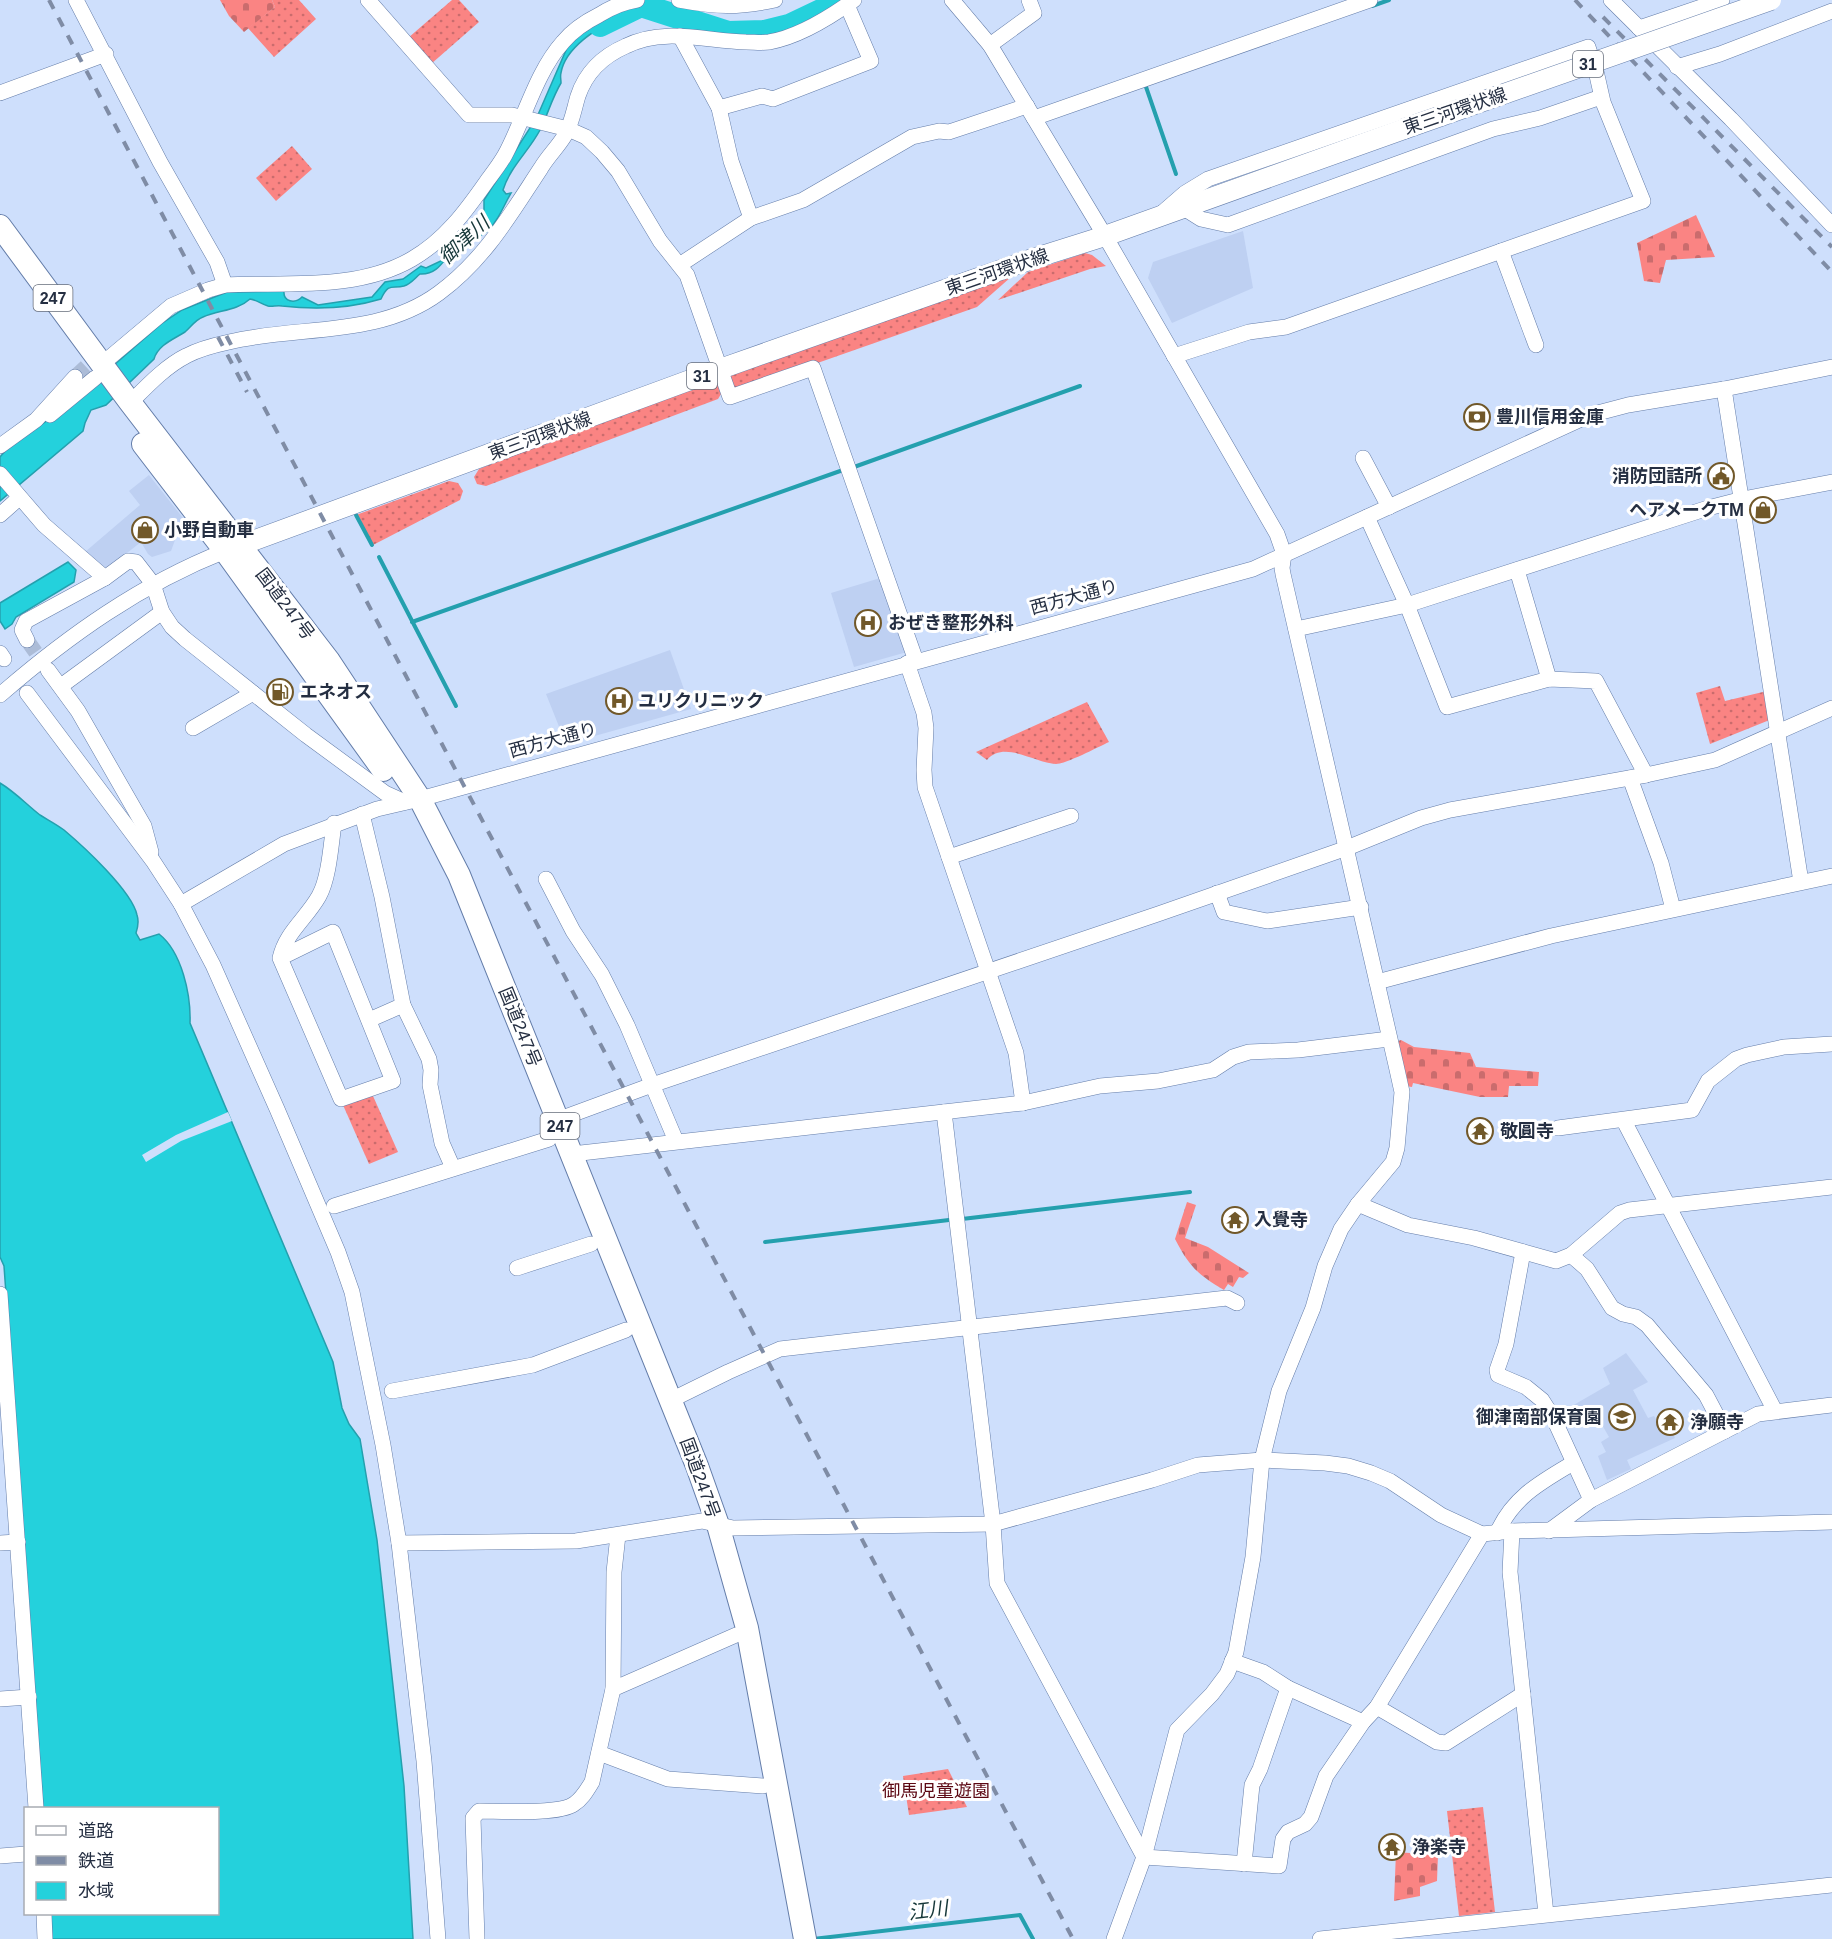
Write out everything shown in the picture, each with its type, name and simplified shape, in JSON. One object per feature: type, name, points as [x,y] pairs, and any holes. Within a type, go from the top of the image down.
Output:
[{"type":"highway","name":"国道247号","points":[[0,226],[97,370]]},
{"type":"highway","name":"国道247号","points":[[0,250],[126,405],[234,548],[329,662],[459,875],[553,1129],[591,1244],[710,1523],[736,1635],[763,1786],[798,1938]]},
{"type":"highway","name":"国道247号","points":[[553,1129],[572,1154],[671,1401],[747,1628],[798,1938]]},
{"type":"main road","name":"東三河環状線","points":[[234,548],[720,369],[1032,259],[1105,236],[1771,0]]},
{"type":"street","points":[[76,0],[160,162],[217,262],[225,285]]},
{"type":"street","points":[[368,0],[469,115],[512,115],[564,128],[586,137],[602,152],[618,171],[660,241],[681,264],[687,275],[730,398],[813,368],[911,662],[926,728],[925,787],[1016,1053],[1023,1103]]},
{"type":"street","points":[[0,447],[36,420],[49,416],[159,316],[171,306],[184,300],[225,285],[334,282],[361,278],[411,260],[442,237],[463,216],[505,156],[526,118],[543,74],[562,42],[592,18],[637,0]]},
{"type":"street","points":[[680,0],[706,5],[739,7],[775,0]]},
{"type":"street","points":[[952,0],[990,45],[1105,236],[1277,534],[1284,554],[1282,568],[1402,1092],[1397,1148],[1393,1162],[1358,1204],[1341,1229],[1325,1266],[1313,1308],[1279,1391],[1262,1460],[1253,1557],[1236,1652],[1227,1674],[1212,1694],[1178,1730],[1144,1857],[1114,1939]]},
{"type":"street","points":[[990,45],[1034,13],[1029,0]]},
{"type":"street","points":[[681,264],[751,218],[803,200],[912,137],[939,131],[949,132],[1030,112],[1370,0]]},
{"type":"street","points":[[1611,0],[1731,119],[1832,225]]},
{"type":"street","points":[[1639,28],[1722,0]]},
{"type":"street","points":[[126,405],[186,356],[212,346],[254,336],[363,325],[415,308],[438,294],[478,260],[501,230],[564,128],[583,81],[593,68],[609,55],[645,37],[680,36],[723,42],[767,42],[789,37],[811,27],[850,2],[871,61],[773,99],[762,96],[719,108]]},
{"type":"street","points":[[1677,67],[1720,54],[1832,11]]},
{"type":"street","points":[[680,36],[719,108],[731,161],[751,218]]},
{"type":"street","points":[[1157,216],[1185,193],[1208,179],[1588,47],[1601,97],[1643,201],[1286,327],[1249,332],[1174,356]]},
{"type":"street","points":[[0,93],[106,54]]},
{"type":"street","points":[[1182,207],[1201,219],[1228,225],[1493,129],[1540,118],[1601,97]]},
{"type":"street","points":[[1501,251],[1536,345]]},
{"type":"street","name":"西方大通り","points":[[182,904],[284,843],[392,804],[1253,569],[1590,414],[1832,367]]},
{"type":"street","points":[[1724,389],[1801,882]]},
{"type":"street","points":[[1363,458],[1389,507]]},
{"type":"street","points":[[0,474],[44,525],[105,578]]},
{"type":"street","points":[[1296,629],[1407,605],[1708,508],[1832,482]]},
{"type":"street","points":[[0,514],[18,496]]},
{"type":"street","points":[[1367,517],[1407,605],[1447,707],[1549,679],[1596,681],[1646,775]]},
{"type":"street","points":[[6,690],[68,639],[153,584],[197,562],[234,548]]},
{"type":"street","points":[[27,640],[22,630],[26,621],[105,578],[128,561],[136,562],[153,584],[162,612],[172,627],[185,639],[306,735],[385,793],[413,800]]},
{"type":"street","points":[[1518,570],[1549,679]]},
{"type":"street","points":[[61,686],[162,612]]},
{"type":"street","points":[[48,670],[78,711],[144,826],[153,861]]},
{"type":"street","points":[[27,693],[153,861],[182,904],[213,965],[272,1098],[338,1252],[352,1292],[380,1429],[399,1543],[424,1761],[438,1939]]},
{"type":"street","points":[[193,728],[253,693]]},
{"type":"street","points":[[334,1206],[453,1168],[553,1129],[652,1085],[1347,848],[1421,818],[1450,810],[1646,775],[1715,760],[1832,708]]},
{"type":"street","points":[[1630,778],[1661,863],[1673,909]]},
{"type":"street","points":[[362,814],[382,897],[403,1005],[429,1059],[430,1085],[440,1131],[453,1168]]},
{"type":"street","points":[[949,857],[1071,816]]},
{"type":"street","points":[[280,958],[333,932],[393,1081],[341,1099],[280,958],[283,945],[320,895],[327,871],[334,824]]},
{"type":"street","points":[[1377,982],[1551,936],[1832,876]]},
{"type":"street","points":[[546,879],[573,931],[602,975],[627,1024],[676,1141]]},
{"type":"street","points":[[1217,893],[1224,912],[1267,921],[1360,907]]},
{"type":"street","points":[[369,1020],[403,1005]]},
{"type":"street","points":[[572,1154],[1023,1103],[1100,1086],[1158,1081],[1213,1070],[1233,1057],[1249,1052],[1298,1050],[1389,1039]]},
{"type":"street","points":[[1558,1128],[1692,1110],[1708,1081],[1737,1059],[1784,1047],[1832,1044]]},
{"type":"street","points":[[944,1112],[993,1524],[997,1583],[1144,1857]]},
{"type":"street","points":[[1624,1120],[1774,1411]]},
{"type":"street","points":[[1358,1204],[1408,1225],[1474,1238],[1556,1261],[1571,1255],[1620,1213],[1629,1210],[1832,1187]]},
{"type":"street","points":[[517,1268],[591,1244]]},
{"type":"street","points":[[1523,1252],[1506,1344],[1497,1370],[1498,1375],[1526,1387],[1542,1400],[1553,1417],[1591,1500]]},
{"type":"street","points":[[1571,1255],[1587,1269],[1612,1308],[1636,1317],[1647,1325],[1706,1395],[1725,1431]]},
{"type":"street","points":[[0,1294],[3,1387],[18,1542],[36,1807]]},
{"type":"street","points":[[671,1401],[780,1349],[1227,1298],[1237,1303]]},
{"type":"street","points":[[392,1391],[534,1365],[626,1330]]},
{"type":"street","points":[[1549,1531],[1591,1500],[1758,1414],[1832,1405]]},
{"type":"street","points":[[399,1543],[576,1541],[710,1523],[733,1528],[993,1524],[1198,1465],[1262,1460],[1325,1463],[1348,1466],[1371,1473],[1390,1481],[1441,1515],[1497,1533],[1832,1522]]},
{"type":"street","points":[[1144,1857],[1280,1866],[1283,1839],[1288,1832],[1305,1824],[1311,1817],[1326,1776],[1363,1722],[1377,1707],[1497,1533],[1506,1516],[1529,1490],[1573,1463]]},
{"type":"street","points":[[1497,1533],[1510,1572],[1546,1914]]},
{"type":"street","points":[[477,1939],[473,1818],[480,1811],[561,1810],[574,1804],[592,1782],[613,1689],[614,1572],[618,1536]]},
{"type":"street","points":[[0,1543],[18,1542]]},
{"type":"street","points":[[613,1689],[736,1635]]},
{"type":"street","points":[[1232,1661],[1263,1672],[1288,1688],[1363,1722]]},
{"type":"street","points":[[1244,1864],[1252,1785],[1260,1769],[1288,1688]]},
{"type":"street","points":[[1377,1707],[1437,1742],[1446,1743],[1523,1694]]},
{"type":"street","points":[[0,1699],[29,1697]]},
{"type":"street","points":[[599,1753],[668,1779],[763,1786]]},
{"type":"street","points":[[0,1856],[24,1854]]},
{"type":"street","points":[[1320,1939],[1832,1885]]},
{"type":"street","points":[[44,1915],[45,1939]]},
{"type":"shaded area","points":[[1243,231],[1253,288],[1172,323],[1148,278],[1153,262]]},
{"type":"shaded area","name":"小野自動車","points":[[149,475],[183,518],[171,551],[152,557],[141,542],[109,567],[103,568],[85,552],[140,505],[129,491]]},
{"type":"shaded area","name":"おぜき整形外科","points":[[880,579],[907,652],[854,667],[831,593]]},
{"type":"shaded area","name":"ユリクリニック","points":[[670,650],[691,709],[566,744],[546,694]]},
{"type":"shaded area","name":"御津南部保育園","points":[[1626,1353],[1648,1382],[1633,1390],[1648,1418],[1654,1416],[1661,1427],[1670,1428],[1675,1438],[1627,1460],[1631,1469],[1607,1480],[1598,1456],[1606,1452],[1601,1442],[1609,1437],[1597,1416],[1575,1427],[1565,1410],[1610,1384],[1603,1368]]},
{"type":"green space","points":[[220,0],[272,0],[275,7],[244,32],[229,16]]},
{"type":"green space","points":[[272,0],[299,0],[316,19],[274,57],[248,28],[275,7]]},
{"type":"green space","points":[[452,0],[459,0],[479,22],[431,64],[408,38]]},
{"type":"green space","points":[[292,146],[312,169],[276,201],[256,178]]},
{"type":"green space","points":[[1696,215],[1715,257],[1666,260],[1660,283],[1644,281],[1637,243]]},
{"type":"green space","points":[[1085,253],[1092,255],[1106,266],[1090,269],[998,300],[1028,272]]},
{"type":"green space","points":[[1011,277],[977,307],[738,391],[734,391],[728,376],[856,328]]},
{"type":"green space","points":[[715,381],[718,382],[721,394],[718,399],[486,486],[477,484],[474,477],[479,469],[617,412]]},
{"type":"green space","points":[[449,481],[458,483],[463,491],[460,500],[373,545],[356,515]]},
{"type":"green space","points":[[1720,686],[1725,701],[1767,691],[1772,719],[1710,744],[1696,693]]},
{"type":"green space","points":[[1087,702],[1109,742],[1082,755],[1056,764],[1011,752],[994,754],[987,760],[976,752]]},
{"type":"green space","points":[[1401,1040],[1414,1047],[1470,1053],[1476,1067],[1539,1072],[1538,1086],[1509,1086],[1508,1097],[1480,1097],[1413,1083],[1412,1087],[1405,1086],[1395,1042]]},
{"type":"green space","points":[[373,1096],[398,1152],[369,1164],[343,1105]]},
{"type":"green space","points":[[1187,1202],[1196,1205],[1185,1238],[1208,1247],[1249,1273],[1243,1278],[1239,1277],[1233,1287],[1228,1284],[1224,1290],[1207,1279],[1190,1263],[1175,1239]]},
{"type":"green space","name":"御馬児童遊園","points":[[948,1769],[967,1807],[909,1815],[903,1776]]},
{"type":"green space","points":[[1483,1807],[1495,1912],[1459,1916],[1447,1811]]},
{"type":"green space","points":[[1396,1852],[1438,1855],[1437,1881],[1420,1887],[1420,1896],[1394,1901]]},
{"type":"water","points":[[638,5],[592,33],[572,51],[565,62],[561,83],[540,130],[506,182],[503,190],[506,194],[511,193],[497,220],[485,233],[456,247],[433,271],[420,274],[406,285],[389,288],[381,299],[344,307],[320,308],[270,306],[250,299],[239,306],[200,318],[185,332],[163,346],[154,359],[106,405],[91,410],[83,431],[0,501],[0,457],[6,450],[66,407],[161,324],[182,310],[227,292],[284,291],[287,300],[296,301],[302,297],[318,305],[372,297],[385,282],[403,279],[421,266],[426,268],[443,260],[443,251],[484,223],[484,200],[537,117],[567,48],[576,37],[612,15]]},
{"type":"water","points":[[68,562],[76,570],[74,582],[16,617],[5,629],[0,621],[0,603]]},
{"type":"water","points":[[0,783],[40,815],[64,830],[117,882],[137,915],[136,933],[140,940],[159,934],[174,952],[187,987],[190,1023],[333,1362],[342,1408],[349,1424],[360,1439],[377,1540],[404,1786],[413,1939],[52,1939],[51,1915],[219,1915],[219,1807],[43,1807],[4,1266],[0,1257]]},
{"type":"pier","points":[[228,1112],[232,1121],[181,1141],[146,1162],[142,1155],[176,1135]]},
{"type":"waterway","name":"御津川","points":[[600,25],[641,5],[728,33],[764,32],[789,26],[825,9],[837,0]]},
{"type":"waterway","points":[[1372,6],[1389,0]]},
{"type":"waterway","points":[[1147,84],[1145,84],[1176,174]]},
{"type":"waterway","points":[[854,467],[1080,386]]},
{"type":"waterway","points":[[412,622],[843,470]]},
{"type":"waterway","points":[[356,515],[372,545]]},
{"type":"waterway","points":[[379,557],[456,706]]},
{"type":"waterway","points":[[962,1219],[1190,1192]]},
{"type":"waterway","points":[[765,1242],[949,1220]]},
{"type":"waterway","name":"江川","points":[[813,1939],[1020,1915],[1033,1939]]},
{"type":"tunnel","points":[[75,377],[106,348]]},
{"type":"tunnel","points":[[27,640],[48,670]]},
{"type":"railway","points":[[49,0],[1073,1939]]},
{"type":"railway","points":[[1575,0],[1832,272]]},
{"type":"railway","points":[[1603,17],[1832,247]]},
{"type":"railway","points":[[218,337],[247,392]]},
{"type":"place","name":"豊川信用金庫","points":[[1477,417]]},
{"type":"place","name":"消防団詰所","points":[[1721,476]]},
{"type":"place","name":"ヘアメークTM","points":[[1763,510]]},
{"type":"place","name":"小野自動車","points":[[145,530]]},
{"type":"place","name":"おぜき整形外科","points":[[868,623]]},
{"type":"place","name":"エネオス","points":[[280,692]]},
{"type":"place","name":"ユリクリニック","points":[[619,701]]},
{"type":"place","name":"敬圓寺","points":[[1480,1131]]},
{"type":"place","name":"入覺寺","points":[[1235,1220]]},
{"type":"place","name":"御津南部保育園","points":[[1622,1417]]},
{"type":"place","name":"浄願寺","points":[[1670,1422]]},
{"type":"place","name":"浄楽寺","points":[[1392,1847]]}]
